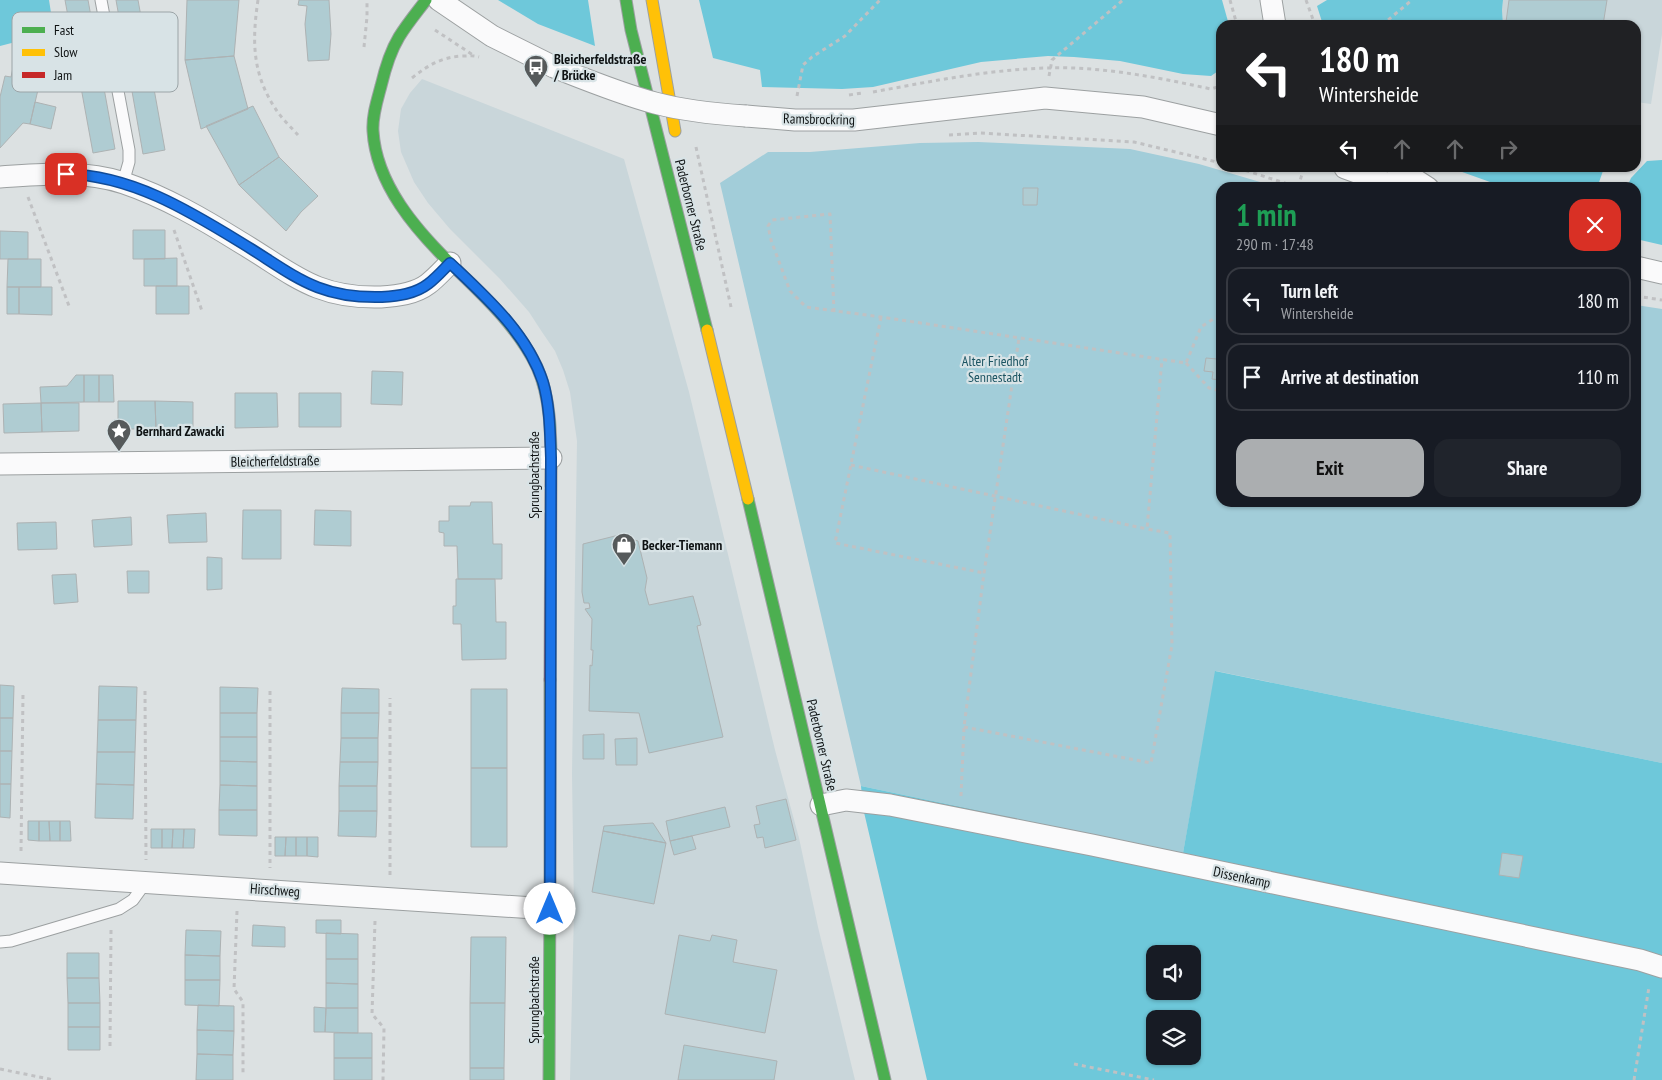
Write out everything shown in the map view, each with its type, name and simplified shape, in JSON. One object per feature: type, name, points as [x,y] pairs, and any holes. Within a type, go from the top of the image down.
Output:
[{"type":"main road","name":"Sprungbachstraße","points":[[426,0],[396,41],[390,57],[375,112],[373,131],[377,154],[392,191],[418,227],[450,263],[502,314],[522,341],[543,383],[549,419],[551,458],[549,1080]]},
{"type":"main road","name":"Paderborner Straße","points":[[626,0],[633,40],[730,417],[885,1080]]},
{"type":"main road","name":"Paderborner Straße","points":[[652,0],[676,140]]},
{"type":"main road","name":"Paderborner Straße","points":[[695,235],[730,417]]},
{"type":"street","name":"Ramsbrockring","points":[[438,0],[492,36],[554,68],[654,103],[679,109],[795,120],[854,120],[1045,98],[1143,107],[1216,124]]},
{"type":"street","points":[[1351,172],[1369,182]]},
{"type":"street","points":[[1404,172],[1419,182]]},
{"type":"street","points":[[10,176],[83,174],[123,183],[164,199],[241,242],[298,279],[318,289],[338,294],[376,297],[414,292],[428,284],[450,263]]},
{"type":"street","points":[[1641,268],[1662,273]]},
{"type":"street","name":"Bleicherfeldstraße","points":[[0,464],[551,458]]},
{"type":"street","name":"Dissenkamp","points":[[821,805],[846,800],[890,804],[1658,965]]},
{"type":"street","name":"Hirschweg","points":[[10,874],[550,909]]},
{"type":"lane","points":[[118,92],[129,150],[129,162],[123,183]]},
{"type":"lane","points":[[0,942],[112,912],[128,905],[146,882]]},
{"type":"path","points":[[258,0],[254,27],[256,61],[262,83],[275,109],[298,135]]},
{"type":"path","points":[[367,0],[367,17]]},
{"type":"path","points":[[797,96],[803,65],[845,36],[880,0]]},
{"type":"path","points":[[1045,98],[1052,60],[1123,0]]},
{"type":"path","points":[[1230,0],[1236,20]]},
{"type":"path","points":[[1306,0],[1313,20]]},
{"type":"path","points":[[1388,20],[1412,0]]},
{"type":"path","points":[[429,64],[448,57],[474,56],[482,59]]},
{"type":"path","points":[[941,135],[980,133],[1134,142],[1216,162]]},
{"type":"path","points":[[1251,172],[1283,182]]},
{"type":"path","points":[[10,176],[69,306]]},
{"type":"path","points":[[164,199],[202,311]]},
{"type":"path","points":[[834,312],[830,214],[772,220],[768,226],[771,240],[790,292],[806,307],[834,312],[880,317],[1162,359],[1186,364],[1209,388],[1216,390]]},
{"type":"path","points":[[1641,297],[1662,300]]},
{"type":"path","points":[[880,317],[834,543],[984,573]]},
{"type":"path","points":[[1186,364],[1201,327],[1216,317]]},
{"type":"path","points":[[960,819],[964,726],[984,573],[1019,338]]},
{"type":"path","points":[[1147,530],[1162,359]]},
{"type":"path","points":[[851,465],[1147,530],[1170,533],[1172,645],[1151,763],[964,726]]},
{"type":"path","points":[[145,691],[146,882]]},
{"type":"path","points":[[270,691],[270,890]]},
{"type":"path","points":[[10,874],[23,694]]},
{"type":"path","points":[[383,1080],[384,1028],[372,1014],[383,898],[390,698]]},
{"type":"path","points":[[238,888],[234,989],[243,1002],[243,1075]]},
{"type":"path","points":[[110,1046],[112,912]]},
{"type":"path","points":[[1634,1080],[1658,965]]},
{"type":"path","points":[[1074,1064],[1154,1080]]},
{"type":"path","points":[[0,1069],[54,1080]]},
{"type":"shaded area","points":[[0,0],[49,0],[51,12],[12,12],[12,43],[0,46]]},
{"type":"shaded area","points":[[498,0],[588,0],[595,46],[538,24]]},
{"type":"shaded area","points":[[699,0],[1222,0],[1228,20],[1216,20],[1216,72],[1211,76],[1183,74],[1120,61],[1048,56],[981,62],[873,87],[842,89],[762,87],[760,70],[713,58]]},
{"type":"shaded area","points":[[1327,0],[1503,0],[1503,20],[1321,20],[1317,6]]},
{"type":"shaded area","points":[[1503,0],[1662,0],[1662,34],[1651,104],[1641,103],[1641,20],[1503,20]]},
{"type":"shaded area","points":[[422,79],[624,159],[689,392],[775,750],[799,838],[818,927],[855,1080],[570,1080],[574,911],[572,774],[577,441],[570,392],[555,351],[529,312],[500,279],[450,229],[428,203],[414,182],[401,152],[398,131],[401,109],[410,93]]},
{"type":"shaded area","points":[[1662,160],[1662,245],[1641,240],[1641,182],[1629,182],[1637,172],[1641,172],[1641,167],[1647,161]]},
{"type":"shaded area","points":[[1462,172],[1603,172],[1599,182],[1490,182]]},
{"type":"shaded area","points":[[1215,671],[1662,763],[1662,1080],[927,1080],[863,808],[861,786],[1183,853]]},
{"type":"green space","name":"Alter Friedhof Sennestadt","points":[[978,142],[1130,149],[1199,164],[1216,169],[1216,172],[1226,172],[1260,182],[1216,182],[1216,507],[1641,507],[1641,306],[1662,309],[1662,763],[1216,671],[1183,853],[861,786],[720,183],[768,152],[810,152],[920,143]]},
{"type":"building","points":[[65,0],[88,0],[90,12],[67,12]]},
{"type":"building","points":[[116,0],[138,0],[140,12],[118,12]]},
{"type":"building","points":[[187,0],[239,0],[234,56],[185,60]]},
{"type":"building","points":[[299,0],[329,0],[331,34],[329,60],[308,61],[305,24],[307,6],[298,5]]},
{"type":"building","points":[[1509,0],[1607,0],[1604,20],[1506,20]]},
{"type":"building","points":[[234,56],[248,109],[201,129],[185,60]]},
{"type":"building","points":[[12,72],[12,92],[37,92],[30,124],[23,123],[0,148],[0,97],[5,76],[11,77]]},
{"type":"building","points":[[82,92],[105,92],[115,149],[93,153]]},
{"type":"building","points":[[132,92],[155,92],[165,150],[143,154]]},
{"type":"building","points":[[35,102],[56,107],[51,129],[30,124]]},
{"type":"building","points":[[253,106],[279,157],[239,185],[206,126]]},
{"type":"building","points":[[279,157],[318,196],[301,212],[286,231],[239,185]]},
{"type":"building","points":[[1023,188],[1038,188],[1037,205],[1023,205]]},
{"type":"building","points":[[133,230],[165,230],[165,259],[133,259]]},
{"type":"building","points":[[0,231],[28,232],[28,259],[0,259]]},
{"type":"building","points":[[177,258],[177,286],[144,286],[144,259]]},
{"type":"building","points":[[8,259],[41,259],[41,287],[7,287]]},
{"type":"building","points":[[156,286],[189,286],[189,314],[156,314]]},
{"type":"building","points":[[7,287],[19,287],[19,314],[7,314]]},
{"type":"building","points":[[19,287],[52,287],[52,315],[19,314]]},
{"type":"building","points":[[1206,358],[1216,359],[1216,379],[1212,379],[1213,372],[1204,371]]},
{"type":"building","points":[[372,371],[403,372],[402,405],[371,404]]},
{"type":"building","points":[[76,375],[84,375],[84,402],[41,403],[40,387],[67,386]]},
{"type":"building","points":[[84,375],[99,375],[99,402],[84,402]]},
{"type":"building","points":[[99,375],[113,375],[114,402],[99,402]]},
{"type":"building","points":[[235,393],[277,393],[278,427],[235,428]]},
{"type":"building","points":[[299,393],[341,393],[341,427],[299,427]]},
{"type":"building","points":[[118,401],[155,401],[156,429],[118,429]]},
{"type":"building","points":[[155,401],[193,402],[193,430],[156,429]]},
{"type":"building","points":[[41,403],[79,403],[79,431],[42,432]]},
{"type":"building","points":[[41,403],[42,432],[4,433],[3,404]]},
{"type":"building","points":[[471,502],[492,502],[493,544],[502,544],[502,579],[458,579],[457,546],[444,546],[444,533],[439,532],[439,521],[449,521],[449,506],[470,506]]},
{"type":"building","points":[[243,510],[281,510],[281,559],[242,559]]},
{"type":"building","points":[[315,510],[351,511],[351,546],[314,545]]},
{"type":"building","points":[[206,513],[207,542],[169,543],[167,515]]},
{"type":"building","points":[[131,517],[132,545],[94,547],[92,520]]},
{"type":"building","points":[[56,522],[57,549],[18,550],[17,523]]},
{"type":"building","points":[[619,535],[638,541],[647,578],[645,590],[649,605],[693,596],[701,625],[697,626],[723,737],[649,753],[639,713],[589,711],[590,665],[592,666],[593,650],[591,650],[592,619],[585,609],[590,608],[589,603],[584,603],[582,592],[583,544]]},
{"type":"building","points":[[207,557],[222,558],[222,589],[207,590]]},
{"type":"building","points":[[127,571],[149,571],[149,593],[128,593]]},
{"type":"building","points":[[76,574],[78,602],[54,604],[52,575]]},
{"type":"building","points":[[456,579],[495,579],[496,622],[506,622],[506,659],[462,660],[461,624],[453,624],[453,606],[456,606]]},
{"type":"building","points":[[0,685],[14,686],[13,718],[0,718]]},
{"type":"building","points":[[99,686],[137,687],[136,720],[98,720]]},
{"type":"building","points":[[220,687],[258,688],[257,713],[220,713]]},
{"type":"building","points":[[342,688],[379,689],[379,713],[341,713]]},
{"type":"building","points":[[471,689],[507,689],[507,768],[471,768]]},
{"type":"building","points":[[220,713],[257,713],[257,737],[220,737]]},
{"type":"building","points":[[341,713],[379,713],[378,738],[341,738]]},
{"type":"building","points":[[0,718],[13,718],[12,751],[0,751]]},
{"type":"building","points":[[98,720],[136,720],[135,752],[97,752]]},
{"type":"building","points":[[604,734],[604,759],[583,759],[583,735]]},
{"type":"building","points":[[220,737],[257,737],[257,762],[220,761]]},
{"type":"building","points":[[341,738],[378,738],[378,762],[340,762]]},
{"type":"building","points":[[637,738],[637,765],[616,765],[615,739]]},
{"type":"building","points":[[0,751],[12,751],[11,784],[0,784]]},
{"type":"building","points":[[97,752],[135,752],[134,785],[96,784]]},
{"type":"building","points":[[220,761],[257,762],[257,786],[220,785]]},
{"type":"building","points":[[340,762],[378,762],[377,786],[339,786]]},
{"type":"building","points":[[471,768],[507,768],[507,847],[471,847]]},
{"type":"building","points":[[0,784],[11,784],[10,818],[0,817]]},
{"type":"building","points":[[96,784],[134,785],[133,819],[95,818]]},
{"type":"building","points":[[220,785],[257,786],[257,810],[219,810]]},
{"type":"building","points":[[339,786],[377,786],[377,811],[339,811]]},
{"type":"building","points":[[786,799],[796,840],[765,848],[763,837],[757,838],[754,825],[760,824],[756,806]]},
{"type":"building","points":[[725,807],[730,827],[670,841],[666,821]]},
{"type":"building","points":[[219,810],[257,810],[257,836],[219,835]]},
{"type":"building","points":[[339,811],[377,811],[376,837],[338,836]]},
{"type":"building","points":[[28,821],[39,821],[39,841],[28,840]]},
{"type":"building","points":[[39,821],[49,821],[50,841],[39,841]]},
{"type":"building","points":[[49,821],[60,821],[60,841],[50,841]]},
{"type":"building","points":[[60,821],[70,821],[71,841],[60,841]]},
{"type":"building","points":[[653,823],[666,843],[603,831],[604,826]]},
{"type":"building","points":[[151,829],[162,829],[162,848],[151,848]]},
{"type":"building","points":[[162,829],[173,829],[172,848],[162,848]]},
{"type":"building","points":[[173,829],[184,829],[183,848],[172,848]]},
{"type":"building","points":[[184,829],[195,829],[194,848],[183,848]]},
{"type":"building","points":[[603,831],[666,843],[654,904],[592,892]]},
{"type":"building","points":[[692,836],[696,849],[674,855],[670,841]]},
{"type":"building","points":[[275,837],[286,837],[285,856],[275,856]]},
{"type":"building","points":[[286,837],[296,837],[296,856],[285,856]]},
{"type":"building","points":[[296,837],[307,837],[307,856],[296,856]]},
{"type":"building","points":[[307,837],[318,837],[318,857],[307,856]]},
{"type":"building","points":[[1502,853],[1523,856],[1519,878],[1499,875]]},
{"type":"building","points":[[316,920],[341,920],[341,934],[316,933]]},
{"type":"building","points":[[253,925],[285,927],[285,947],[252,946]]},
{"type":"building","points":[[186,930],[221,931],[220,956],[185,955]]},
{"type":"building","points":[[326,933],[358,934],[358,959],[326,959]]},
{"type":"building","points":[[679,935],[710,941],[712,935],[737,940],[733,962],[777,970],[765,1033],[665,1014]]},
{"type":"building","points":[[471,937],[506,937],[505,1003],[470,1003]]},
{"type":"building","points":[[67,953],[99,953],[99,978],[67,978]]},
{"type":"building","points":[[185,955],[220,956],[220,980],[185,980]]},
{"type":"building","points":[[326,959],[358,959],[358,984],[326,983]]},
{"type":"building","points":[[67,978],[99,978],[100,1003],[68,1003]]},
{"type":"building","points":[[185,980],[220,980],[219,1006],[185,1005]]},
{"type":"building","points":[[326,983],[358,984],[358,1008],[326,1008]]},
{"type":"building","points":[[68,1003],[100,1003],[100,1027],[68,1027]]},
{"type":"building","points":[[470,1003],[505,1003],[504,1068],[470,1068]]},
{"type":"building","points":[[198,1005],[234,1006],[234,1031],[197,1030]]},
{"type":"building","points":[[314,1007],[326,1008],[325,1032],[314,1032]]},
{"type":"building","points":[[326,1008],[358,1008],[358,1033],[325,1032]]},
{"type":"building","points":[[68,1027],[100,1027],[100,1050],[68,1050]]},
{"type":"building","points":[[197,1030],[234,1031],[233,1055],[197,1054]]},
{"type":"building","points":[[334,1033],[372,1033],[372,1058],[334,1058]]},
{"type":"building","points":[[684,1045],[777,1061],[774,1080],[678,1080]]},
{"type":"building","points":[[197,1054],[233,1055],[233,1080],[196,1080]]},
{"type":"building","points":[[334,1058],[372,1058],[372,1080],[334,1080]]},
{"type":"building","points":[[470,1068],[504,1068],[504,1080],[470,1080]]},
{"type":"traffic: fast","points":[[426,0],[399,37],[388,61],[374,114],[373,131],[376,151],[390,187],[412,221],[438,251],[510,325],[529,352],[542,379],[548,404],[551,468]]},
{"type":"traffic: fast","points":[[626,0],[631,30],[707,330]]},
{"type":"traffic: fast","points":[[748,499],[885,1080]]},
{"type":"traffic: fast","points":[[549,1080],[550,886]]},
{"type":"traffic: slow","points":[[652,0],[675,131]]},
{"type":"traffic: slow","points":[[707,330],[748,499]]},
{"type":"traffic: slow","points":[[550,680],[550,886]]},
{"type":"traffic: jam","points":[[550,680],[551,468]]},
{"type":"place","name":"Bleicherfeldstraße / Brücke","points":[[536,88]]},
{"type":"place","name":"Bernhard Zawacki","points":[[119,452]]},
{"type":"place","name":"Becker-Tiemann","points":[[624,566]]},
{"type":"route","points":[[66,174],[83,174],[123,183],[164,199],[241,242],[298,279],[318,289],[338,294],[368,297],[394,296],[414,292],[428,284],[450,263],[502,314],[522,341],[543,383],[549,419],[551,458],[550,909]]}]
